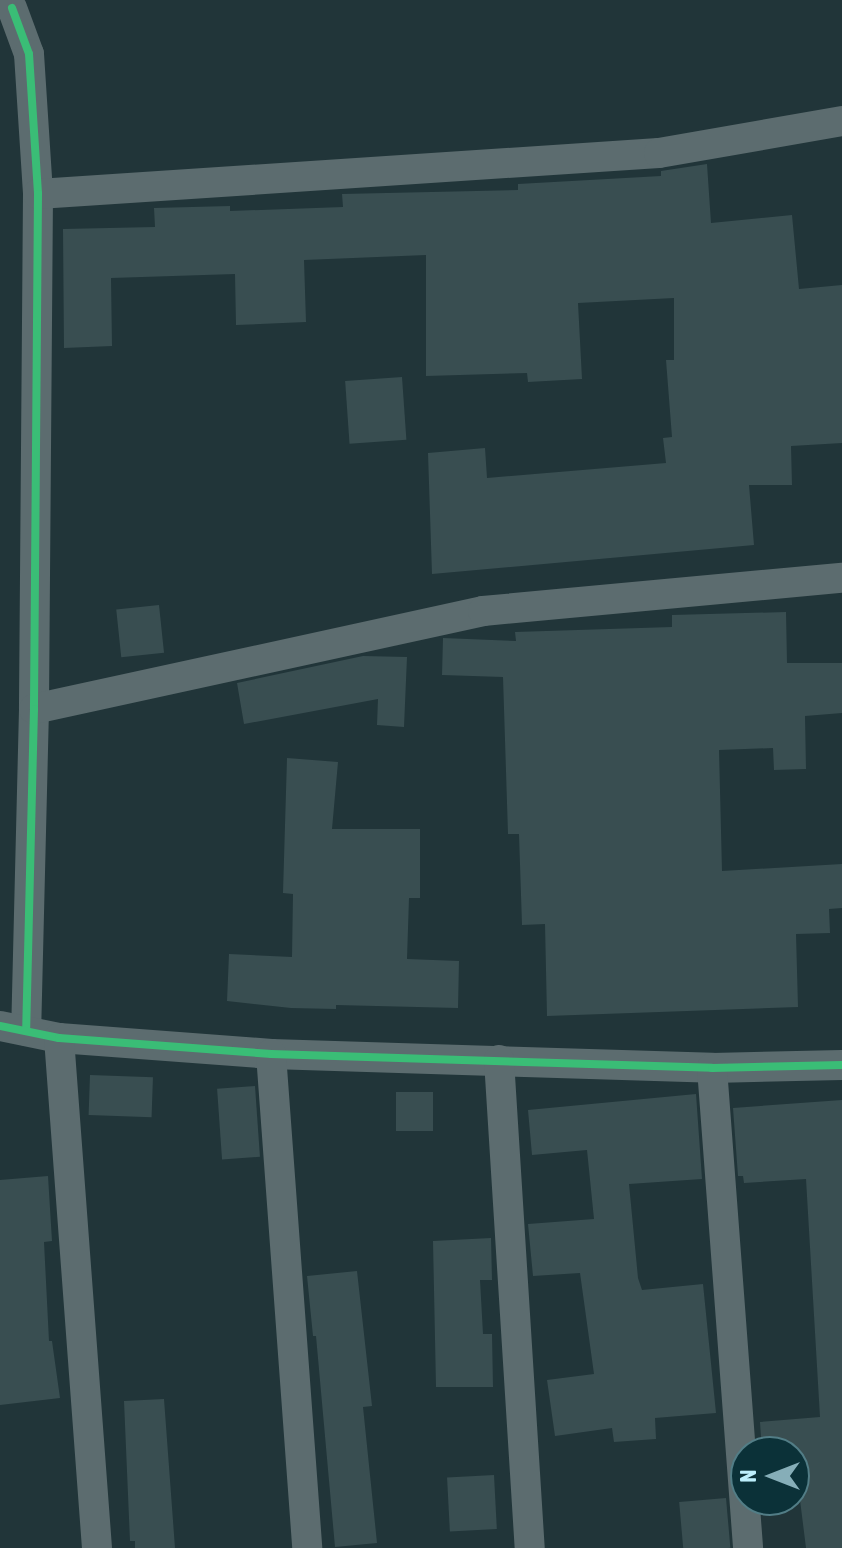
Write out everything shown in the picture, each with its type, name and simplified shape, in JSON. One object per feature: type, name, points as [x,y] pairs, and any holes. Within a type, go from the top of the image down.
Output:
[{"type":"street","points":[[11,8],[29,54],[38,194],[34,709],[13,1028],[59,1038],[271,1054],[712,1068],[842,1065]]},
{"type":"street","points":[[38,194],[659,153],[842,121]]},
{"type":"street","points":[[34,709],[483,611],[842,578]]},
{"type":"street","points":[[59,1038],[97,1548]]},
{"type":"street","points":[[271,1054],[307,1548]]},
{"type":"street","points":[[499,1060],[530,1548]]},
{"type":"street","points":[[712,1068],[748,1548]]},
{"type":"building","points":[[707,164],[711,223],[792,215],[799,289],[842,285],[842,443],[791,446],[792,485],[749,485],[754,545],[432,574],[428,453],[485,448],[487,478],[666,463],[663,438],[672,437],[666,360],[674,360],[674,298],[578,303],[582,379],[528,382],[527,373],[426,376],[426,255],[304,260],[306,322],[236,325],[235,274],[111,278],[112,346],[64,348],[63,229],[155,227],[154,208],[230,206],[230,211],[343,207],[342,194],[518,190],[518,184],[661,176],[661,171]]},
{"type":"building","points":[[402,377],[406,440],[350,444],[345,381]]},
{"type":"building","points":[[159,605],[164,653],[121,657],[116,609]]},
{"type":"building","points":[[786,612],[787,663],[842,663],[842,713],[805,716],[806,769],[774,770],[773,748],[719,750],[722,871],[842,864],[842,908],[829,909],[830,933],[796,934],[798,1007],[547,1016],[545,924],[522,925],[519,834],[508,834],[503,677],[442,675],[443,638],[516,641],[515,632],[672,627],[672,615]]},
{"type":"building","points":[[363,656],[407,657],[404,727],[377,725],[378,699],[244,724],[237,683]]},
{"type":"building","points":[[287,758],[338,762],[332,829],[420,829],[420,898],[409,898],[407,959],[459,961],[458,1008],[336,1005],[336,1009],[291,1008],[227,1001],[229,954],[292,957],[293,894],[283,893]]},
{"type":"building","points":[[90,1075],[153,1077],[152,1117],[89,1115]]},
{"type":"building","points":[[255,1086],[260,1157],[222,1159],[217,1089]]},
{"type":"building","points":[[396,1092],[433,1092],[433,1131],[396,1131]]},
{"type":"building","points":[[696,1094],[702,1179],[629,1184],[638,1278],[642,1290],[703,1284],[716,1413],[655,1418],[656,1439],[614,1442],[612,1428],[555,1436],[547,1380],[594,1374],[580,1273],[533,1276],[528,1224],[594,1219],[587,1150],[532,1155],[528,1110]]},
{"type":"building","points":[[842,1100],[842,1548],[806,1548],[802,1516],[810,1516],[810,1436],[761,1436],[760,1422],[820,1417],[806,1179],[744,1183],[743,1176],[738,1176],[733,1108]]},
{"type":"building","points":[[48,1176],[52,1241],[44,1242],[49,1341],[52,1341],[60,1398],[0,1405],[0,1180]]},
{"type":"building","points":[[491,1238],[492,1280],[480,1280],[483,1334],[492,1334],[493,1387],[436,1387],[433,1241]]},
{"type":"building","points":[[357,1271],[372,1406],[363,1407],[377,1543],[335,1547],[316,1336],[313,1336],[307,1276]]},
{"type":"building","points":[[164,1399],[175,1548],[135,1548],[135,1541],[130,1541],[124,1401]]},
{"type":"building","points":[[494,1475],[497,1529],[450,1531],[447,1477]]},
{"type":"building","points":[[726,1498],[730,1548],[683,1548],[679,1502]]},
{"type":"cycle path","points":[[12,8],[29,54],[38,194],[34,709],[26,1031]]},
{"type":"cycle path","points":[[0,1026],[59,1038],[271,1054],[712,1068],[842,1065]]}]
